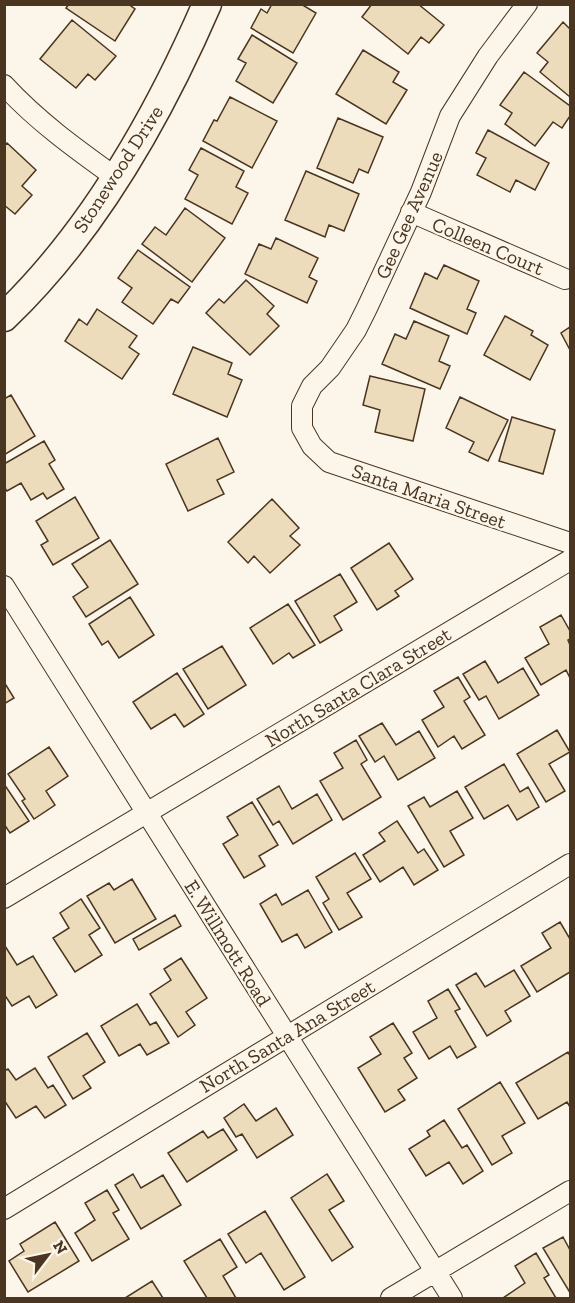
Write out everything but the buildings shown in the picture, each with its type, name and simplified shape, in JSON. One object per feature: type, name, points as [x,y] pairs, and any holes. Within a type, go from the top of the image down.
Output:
[{"type":"street","name":"Stonewood Drive","points":[[4,317],[33,288],[63,252],[115,177],[158,109],[207,4]]},
{"type":"street","name":"Gee Gee Avenue","points":[[302,428],[302,406],[312,386],[330,368],[356,330],[411,212],[450,116],[488,56],[527,4]]},
{"type":"street","points":[[4,85],[39,120],[68,144],[115,177]]},
{"type":"street","name":"Colleen Court","points":[[411,212],[565,279]]},
{"type":"street","name":"Santa Maria Street","points":[[302,428],[312,446],[329,462],[570,543]]},
{"type":"street","name":"North Santa Clara Street","points":[[4,898],[570,560]]},
{"type":"street","name":"E. Willmott Road","points":[[6,593],[452,1299]]},
{"type":"street","name":"North Santa Ana Street","points":[[4,1209],[570,864]]},
{"type":"street","points":[[391,1299],[570,1191]]}]
